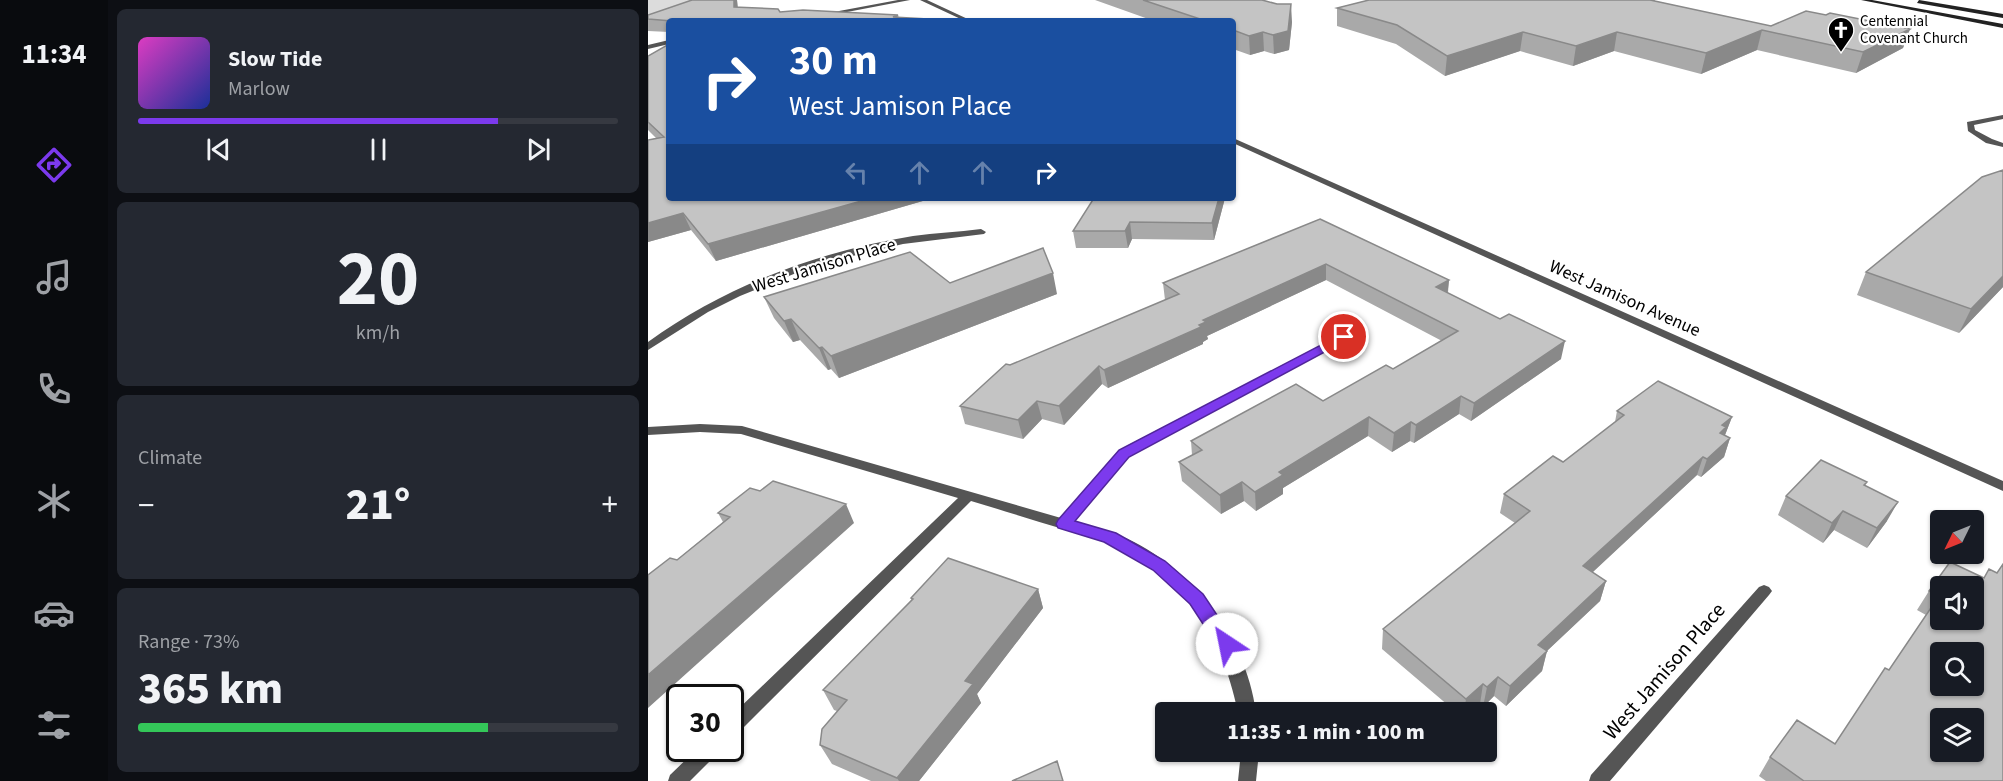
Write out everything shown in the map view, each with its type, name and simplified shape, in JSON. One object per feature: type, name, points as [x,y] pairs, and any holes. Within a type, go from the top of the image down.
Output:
[{"type":"main road","points":[[1864,0],[2003,26]]},
{"type":"main road","points":[[1910,0],[2003,16]]},
{"type":"street","points":[[820,15],[907,0]]},
{"type":"street","points":[[922,0],[962,18]]},
{"type":"street","points":[[648,47],[666,43]]},
{"type":"street","points":[[2003,117],[1970,124],[1972,131],[2003,145]]},
{"type":"street","name":"West Jamison Avenue","points":[[1236,141],[2003,486]]},
{"type":"street","name":"West Jamison Place","points":[[648,347],[681,323],[726,298],[794,271],[905,240],[981,232]]},
{"type":"street","points":[[1064,524],[1124,453],[1344,337]]},
{"type":"street","points":[[648,431],[700,428],[742,430],[1110,537],[1159,565],[1197,599],[1227,644],[1244,702]]},
{"type":"street","points":[[744,715],[969,495]]},
{"type":"street","name":"West Jamison Place","points":[[1598,781],[1764,591]]},
{"type":"street","points":[[677,781],[697,762]]},
{"type":"street","points":[[1246,781],[1249,762]]},
{"type":"shaded area","points":[[648,0],[728,0],[677,18],[666,18],[666,22],[648,28]]},
{"type":"building","points":[[692,0],[734,0],[734,7],[778,9],[780,12],[803,10],[898,15],[893,17],[910,18],[666,18],[666,20],[648,19],[648,15]]},
{"type":"building","points":[[1143,0],[1262,0],[1277,4],[1291,4],[1288,31],[1273,35],[1263,32],[1249,36],[1236,31],[1236,18],[1197,18]]},
{"type":"building","points":[[1369,0],[1650,0],[1771,26],[1806,11],[1826,15],[1830,13],[1910,29],[1863,52],[1762,30],[1706,53],[1617,32],[1576,46],[1523,32],[1447,56],[1397,25],[1337,8]]},
{"type":"building","points":[[666,46],[666,201],[861,201],[708,244],[683,213],[648,223],[648,140],[664,137],[648,122],[648,56]]},
{"type":"building","points":[[2003,170],[2003,276],[1971,309],[1866,272],[1982,177]]},
{"type":"building","points":[[1092,201],[1218,201],[1212,223],[1130,222],[1125,231],[1073,231]]},
{"type":"building","points":[[1320,219],[1449,280],[1436,287],[1500,319],[1509,314],[1565,341],[1474,403],[1461,396],[1416,425],[1411,422],[1394,433],[1369,417],[1279,472],[1283,475],[1255,492],[1242,482],[1220,495],[1179,462],[1202,450],[1191,441],[1296,384],[1323,401],[1386,365],[1393,369],[1458,331],[1326,264],[1203,320],[1206,322],[1199,325],[1201,327],[1104,370],[1099,366],[1059,406],[1037,401],[1018,420],[960,406],[1006,364],[1010,365],[1179,294],[1163,283]]},
{"type":"building","points":[[1043,248],[1053,273],[831,356],[822,347],[819,348],[791,319],[784,321],[764,297],[910,252],[950,283]]},
{"type":"building","points":[[1658,381],[1732,417],[1722,425],[1726,427],[1720,433],[1730,438],[1707,459],[1703,457],[1583,566],[1606,581],[1538,645],[1547,651],[1510,686],[1498,677],[1487,687],[1483,684],[1466,699],[1383,629],[1530,511],[1504,494],[1553,456],[1563,462],[1624,415],[1617,411]]},
{"type":"building","points":[[1821,460],[1867,482],[1864,485],[1898,502],[1877,528],[1843,511],[1832,523],[1786,496]]},
{"type":"building","points":[[773,481],[846,504],[648,675],[648,575],[670,558],[677,560],[730,517],[718,513],[750,488],[760,491]]},
{"type":"building","points":[[948,558],[1038,589],[965,681],[973,684],[897,778],[820,745],[822,729],[847,700],[823,690],[913,599],[911,598]]},
{"type":"building","points":[[1949,564],[1954,564],[1980,576],[1940,576]]},
{"type":"building","points":[[2003,564],[2003,781],[1804,781],[1770,757],[1797,720],[1835,744],[1885,668],[1889,670],[1930,609],[1930,630],[1984,630],[1984,578],[1989,569],[1997,573]]},
{"type":"building","points":[[1057,761],[1063,781],[1012,781]]},
{"type":"place","name":"Centennial Covenant Church","points":[[1841,53]]},
{"type":"route","points":[[1227,644],[1197,599],[1159,565],[1110,537],[1064,524],[1124,453],[1344,337]]}]
